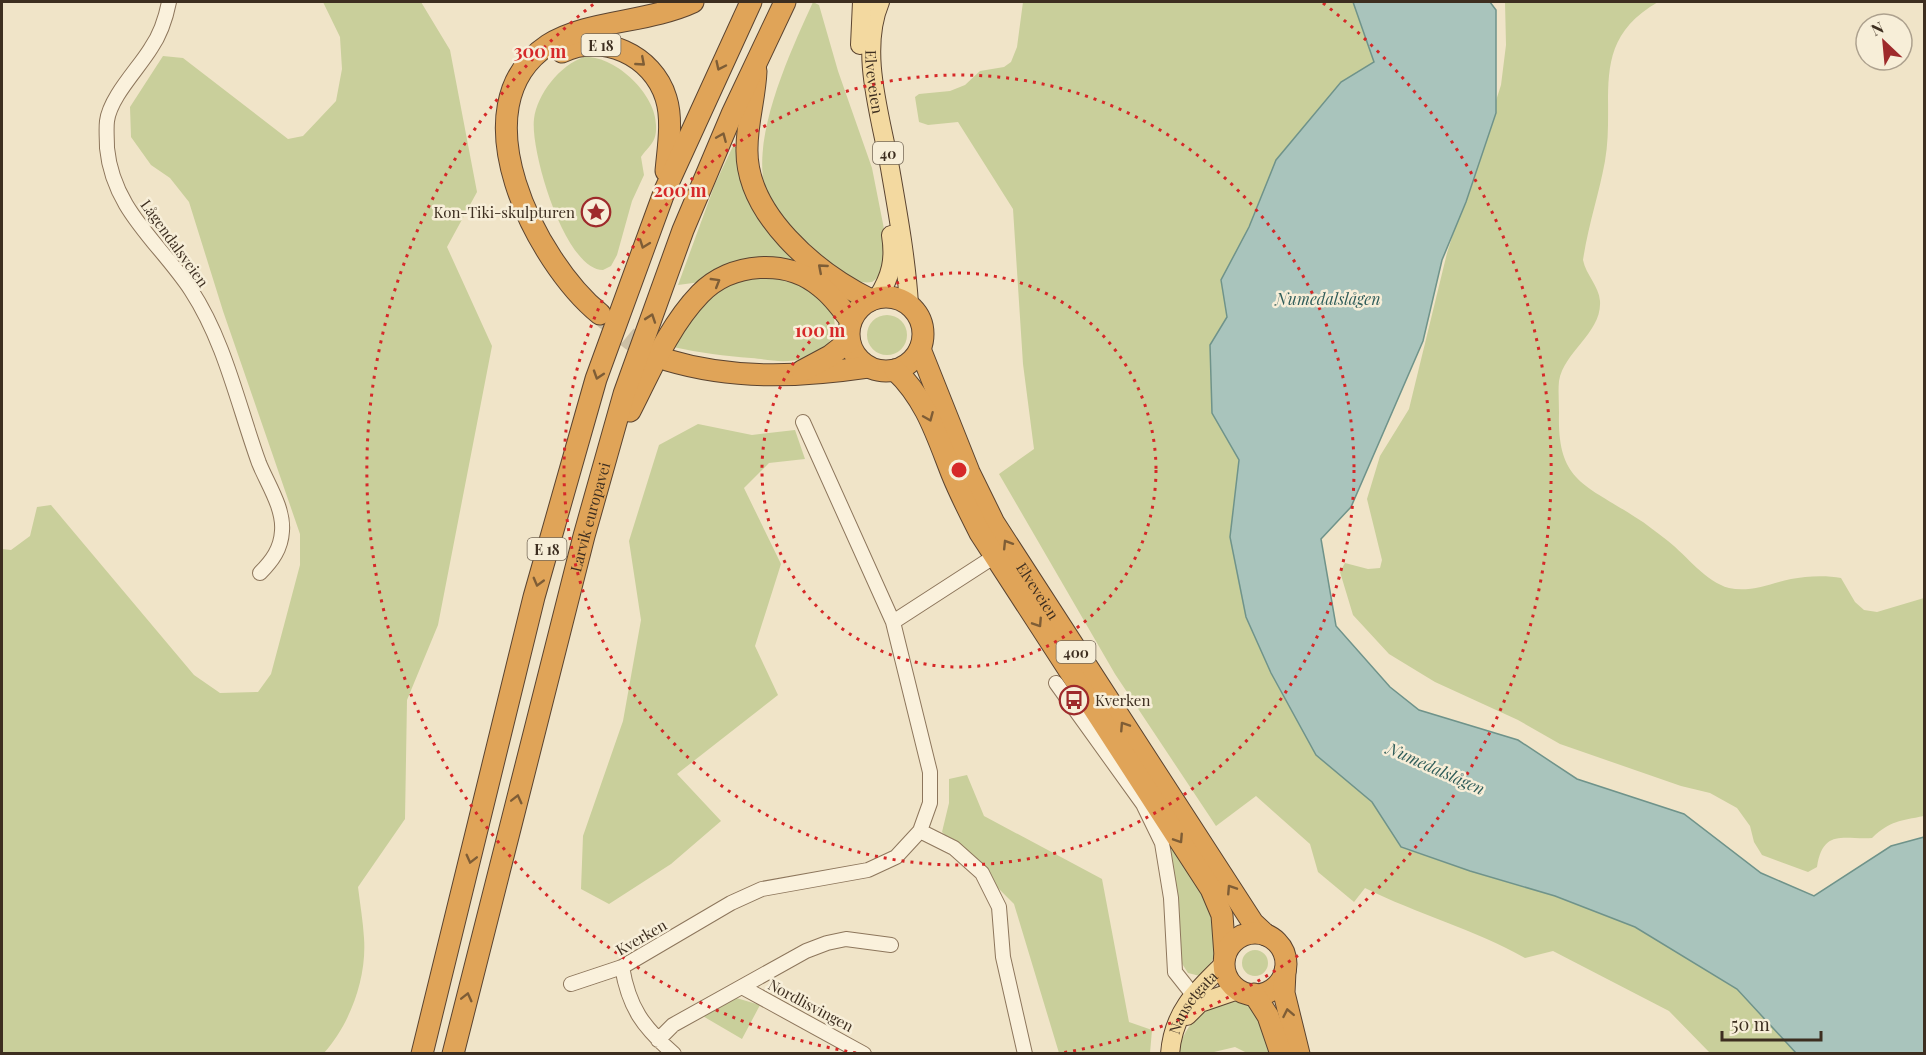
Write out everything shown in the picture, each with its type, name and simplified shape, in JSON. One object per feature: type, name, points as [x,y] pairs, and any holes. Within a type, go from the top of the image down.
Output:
[{"type":"highway","name":"E 18","points":[[600,314],[576,293],[544,249],[528,216],[507,150],[508,110],[519,79],[538,53],[549,44],[575,33],[660,14],[693,2]]},
{"type":"highway","name":"E 18","points":[[422,1053],[534,597],[599,369],[665,190],[751,2]]},
{"type":"highway","name":"Larvik europavei","points":[[453,1053],[624,394],[683,230],[756,62],[785,2]]},
{"type":"highway","name":"E 18","points":[[516,178],[518,123],[530,83],[555,56],[578,46],[601,45],[626,51],[635,56],[650,70],[662,88],[666,99],[669,131],[665,190]]},
{"type":"highway","name":"E 18","points":[[756,62],[755,97],[747,147],[750,178],[755,194],[772,220],[792,242],[845,286],[874,298]]},
{"type":"highway","name":"E 18","points":[[607,454],[670,336],[701,293],[720,279],[753,268],[782,269],[798,273],[821,287],[850,331]]},
{"type":"highway","points":[[796,374],[830,356],[850,331],[859,309],[874,298],[889,297],[909,304]]},
{"type":"highway","name":"400","points":[[909,304],[916,312],[924,330],[920,350]]},
{"type":"highway","points":[[850,331],[856,356],[868,367]]},
{"type":"highway","points":[[668,360],[737,375],[796,374],[868,367],[877,370],[895,370],[910,363],[920,350]]},
{"type":"highway","name":"Elveveien","points":[[920,350],[969,472],[994,523],[1253,923],[1266,935]]},
{"type":"highway","name":"Elveveien","points":[[895,370],[908,382],[923,403],[964,502],[995,556],[1211,889],[1222,915],[1225,960]]},
{"type":"highway","points":[[1225,960],[1236,940],[1245,935],[1266,935]]},
{"type":"highway","name":"400","points":[[1266,935],[1280,945],[1284,955],[1284,993],[1299,1053]]},
{"type":"highway","name":"400","points":[[1225,960],[1230,982],[1246,992],[1268,1016],[1281,1053]]},
{"type":"highway","points":[[1246,992],[1273,989],[1285,971]]},
{"type":"main road","name":"Elveveien","points":[[862,2],[862,69],[894,252],[891,273],[874,298]]},
{"type":"main road","name":"Elveveien","points":[[880,2],[873,24],[873,69],[906,256],[909,304]]},
{"type":"main road","name":"Nansetgata","points":[[1171,1049],[1196,999],[1225,960]]},
{"type":"main road","name":"Nansetgata","points":[[1196,999],[1246,992]]},
{"type":"street","name":"Lågendalsveien","points":[[169,2],[161,29],[152,48],[131,75],[107,119],[107,150],[117,188],[137,225],[192,291],[216,337],[253,445],[281,515],[283,529],[280,546],[273,561],[260,573]]},
{"type":"street","name":"Kverken","points":[[571,984],[622,967],[724,907],[762,890],[867,870],[877,866],[896,857],[920,831],[930,803],[930,772],[893,622],[803,422]]},
{"type":"street","points":[[893,622],[995,556]]},
{"type":"street","points":[[1056,683],[1143,804],[1162,843],[1171,898],[1175,972],[1196,999]]},
{"type":"street","points":[[920,831],[954,848],[982,873],[999,907],[1003,957],[1024,1053]]},
{"type":"street","name":"Nordlisvingen","points":[[658,1040],[673,1025],[806,951],[846,939],[891,945]]},
{"type":"street","points":[[622,967],[631,1003],[658,1040],[674,1053]]},
{"type":"street","name":"Nordlisvingen","points":[[742,987],[864,1053]]},
{"type":"green space","points":[[323,2],[421,2],[450,50],[477,192],[447,247],[492,346],[438,625],[407,700],[405,819],[358,887],[364,932],[363,969],[360,984],[342,1028],[324,1053],[2,1053],[2,549],[11,550],[30,536],[37,507],[51,505],[194,675],[220,693],[258,692],[271,674],[300,565],[300,534],[223,311],[189,202],[170,178],[151,165],[131,137],[130,107],[163,56],[183,58],[288,139],[303,136],[336,101],[342,69],[340,37]]},
{"type":"green space","points":[[813,2],[819,5],[838,71],[872,168],[885,234],[884,259],[880,276],[872,282],[850,278],[829,263],[788,225],[773,207],[764,186],[762,160],[772,104]]},
{"type":"green space","points":[[1023,2],[1353,2],[1374,62],[1341,82],[1319,110],[1221,280],[1227,317],[1210,345],[1212,413],[1239,460],[1230,537],[1246,617],[1271,673],[1316,755],[1372,802],[1401,847],[1470,871],[1555,896],[1635,927],[1737,989],[1796,1053],[1710,1053],[1669,1011],[1553,951],[1525,958],[1486,938],[1365,888],[1354,902],[1318,872],[1310,844],[1256,796],[1216,826],[1115,674],[999,474],[1034,449],[1023,364],[1013,209],[958,122],[928,125],[919,122],[915,97],[919,94],[950,91],[965,85],[980,71],[1004,67],[1011,62],[1017,47]]},
{"type":"green space","points":[[1505,2],[1658,2],[1636,18],[1622,35],[1613,53],[1609,73],[1608,138],[1605,161],[1583,260],[1599,296],[1599,312],[1595,323],[1562,370],[1559,381],[1560,436],[1563,454],[1569,468],[1588,488],[1644,523],[1712,580],[1729,588],[1745,589],[1797,578],[1829,576],[1841,578],[1855,602],[1864,610],[1877,612],[1924,598],[1924,816],[1890,824],[1872,838],[1844,838],[1830,841],[1824,846],[1817,867],[1808,872],[1762,855],[1754,842],[1750,826],[1737,808],[1710,793],[1681,786],[1560,744],[1518,720],[1435,682],[1389,654],[1353,615],[1340,572],[1345,563],[1368,569],[1380,568],[1382,560],[1367,499],[1380,456],[1409,409],[1447,253],[1501,85],[1506,45]]},
{"type":"green space","points":[[584,57],[608,62],[632,79],[649,101],[656,125],[654,140],[641,157],[644,175],[632,201],[617,255],[611,266],[603,270],[589,265],[576,251],[563,231],[544,181],[534,135],[536,109],[545,91],[566,67]]},
{"type":"green space","points":[[734,144],[740,146],[813,267],[678,285],[715,184]]},
{"type":"green space","points":[[760,276],[803,287],[824,301],[834,318],[835,327],[833,335],[823,349],[806,358],[784,361],[712,354],[673,347],[698,310],[714,294],[733,283]]},
{"type":"green space","points":[[887,315],[901,321],[907,335],[901,349],[887,355],[873,349],[867,335],[873,321]]},
{"type":"green space","points":[[698,424],[752,435],[795,430],[805,459],[769,463],[744,488],[781,564],[755,646],[778,695],[677,774],[721,821],[671,864],[609,904],[581,889],[583,836],[623,721],[641,620],[629,541],[659,445]]},
{"type":"green space","points":[[967,775],[984,816],[1102,879],[1129,1022],[1152,1030],[1150,1053],[1059,1053],[1014,904],[942,832],[949,803],[949,779]]},
{"type":"green space","points":[[1170,843],[1200,890],[1215,927],[1216,945],[1212,962],[1200,976],[1188,973],[1181,962],[1179,904],[1168,845]]},
{"type":"green space","points":[[1255,950],[1264,954],[1268,963],[1264,972],[1255,976],[1246,972],[1242,963],[1246,954]]},
{"type":"green space","points":[[733,997],[760,1005],[742,1039],[701,1015]]},
{"type":"green space","points":[[1242,1001],[1256,1011],[1275,1053],[1247,1053],[1235,1047],[1210,1053],[1178,1054],[1186,1032],[1200,1015],[1219,1005]]},
{"type":"water","name":"Numedalslågen","points":[[1353,2],[1490,2],[1496,10],[1496,113],[1466,202],[1442,260],[1423,341],[1351,507],[1321,539],[1336,626],[1390,687],[1419,710],[1518,740],[1577,779],[1684,814],[1761,873],[1814,896],[1891,846],[1924,837],[1924,1053],[1796,1053],[1737,989],[1635,927],[1555,896],[1470,871],[1401,847],[1372,802],[1316,755],[1271,673],[1246,617],[1230,537],[1239,460],[1212,413],[1210,345],[1227,317],[1221,280],[1249,227],[1276,160],[1341,82],[1374,62]]},
{"type":"tunnel","points":[[603,317],[631,340],[655,354]]},
{"type":"place","name":"Kon-Tiki-skulpturen","points":[[596,212]]},
{"type":"place","name":"Kverken","points":[[1074,700]]}]
